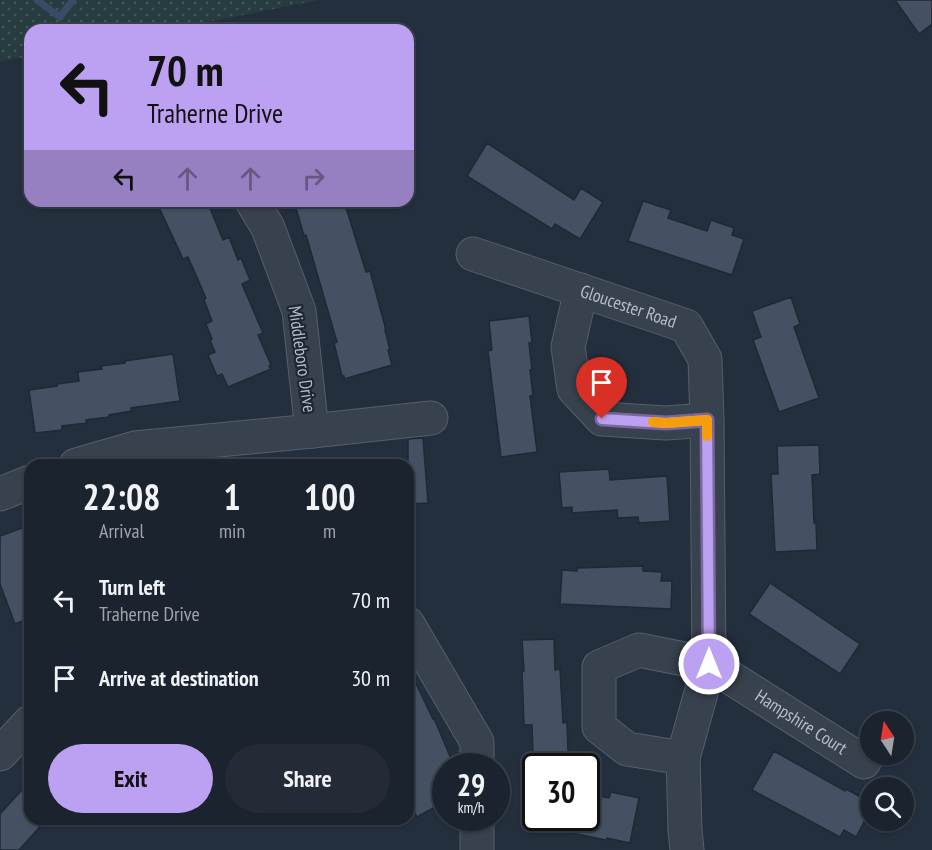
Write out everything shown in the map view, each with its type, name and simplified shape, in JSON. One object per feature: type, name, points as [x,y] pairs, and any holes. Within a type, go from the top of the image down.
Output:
[{"type":"street","name":"Middleboro Drive","points":[[97,459],[135,448],[312,431],[299,311],[268,228],[256,207]]},
{"type":"street","name":"Gloucester Road","points":[[473,254],[686,326],[705,359],[709,664],[683,758],[687,850]]},
{"type":"street","points":[[581,290],[568,347],[574,390],[602,419],[666,423],[707,420]]},
{"type":"street","points":[[312,431],[430,418]]},
{"type":"street","points":[[0,494],[24,484]]},
{"type":"street","points":[[414,634],[477,742],[477,753]]},
{"type":"street","points":[[683,758],[627,748],[599,727],[598,668],[639,650],[709,664]]},
{"type":"street","name":"Hampshire Court","points":[[709,664],[860,759]]},
{"type":"street","points":[[0,754],[24,728]]},
{"type":"street","points":[[477,831],[477,850]]},
{"type":"green space","points":[[0,0],[320,0],[197,24],[24,24],[24,57],[0,62]]},
{"type":"building","points":[[895,0],[932,0],[932,24],[919,34]]},
{"type":"building","points":[[487,143],[574,200],[581,188],[603,202],[580,239],[555,224],[552,229],[467,176]]},
{"type":"building","points":[[643,201],[671,210],[668,218],[707,231],[711,220],[734,228],[732,235],[744,239],[732,275],[628,241]]},
{"type":"building","points":[[159,207],[209,207],[223,240],[229,237],[238,260],[241,258],[250,280],[242,284],[263,333],[258,335],[271,369],[228,387],[222,374],[217,376],[208,355],[215,352],[206,324],[212,321],[204,300],[206,298],[188,257],[183,259]]},
{"type":"building","points":[[296,207],[346,207],[366,272],[370,271],[386,330],[392,365],[344,379],[334,343],[337,342],[306,235],[304,236]]},
{"type":"building","points":[[791,297],[800,324],[794,327],[819,398],[779,412],[753,340],[761,337],[752,311]]},
{"type":"building","points":[[529,316],[533,395],[530,396],[537,452],[501,457],[488,351],[492,350],[489,321]]},
{"type":"building","points":[[173,354],[180,401],[131,408],[131,411],[109,415],[109,417],[86,420],[87,423],[62,426],[62,430],[35,433],[29,390],[79,381],[78,372],[102,369],[101,366]]},
{"type":"building","points":[[423,438],[428,503],[414,504],[414,459],[408,459],[408,439]]},
{"type":"building","points":[[819,445],[820,474],[812,475],[817,550],[775,552],[771,474],[778,474],[777,446]]},
{"type":"building","points":[[609,469],[610,480],[667,476],[670,521],[639,523],[638,517],[618,518],[617,510],[572,513],[572,507],[562,508],[559,472]]},
{"type":"building","points":[[24,527],[24,620],[15,624],[0,584],[0,536]]},
{"type":"building","points":[[643,566],[643,571],[662,572],[661,581],[672,581],[671,609],[560,604],[562,570]]},
{"type":"building","points":[[770,583],[860,644],[840,674],[749,614]]},
{"type":"building","points":[[554,639],[555,670],[560,669],[563,723],[567,722],[568,753],[533,753],[532,725],[524,725],[522,640]]},
{"type":"building","points":[[414,679],[449,753],[432,753],[432,809],[417,817],[414,811]]},
{"type":"building","points":[[774,751],[845,791],[846,789],[860,797],[860,830],[856,837],[844,830],[840,837],[752,790]]},
{"type":"building","points":[[24,788],[24,825],[42,825],[19,850],[0,850],[0,814]]},
{"type":"building","points":[[611,792],[639,798],[630,843],[562,831],[600,831],[600,796],[609,798]]},
{"type":"waterway","points":[[37,0],[60,17],[73,0]]},
{"type":"slow traffic","points":[[653,422],[707,420],[707,436]]},
{"type":"route","points":[[602,419],[666,423],[707,420],[709,664]]}]
